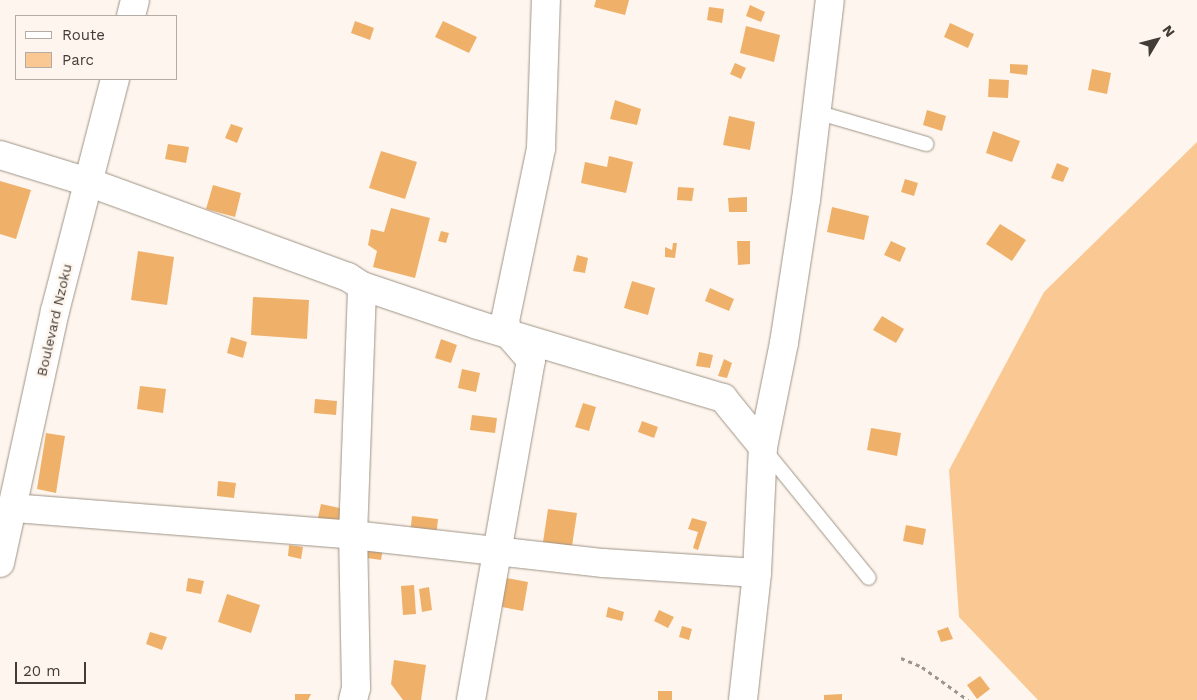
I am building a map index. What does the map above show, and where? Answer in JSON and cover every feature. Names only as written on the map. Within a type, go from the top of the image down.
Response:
[{"type":"street","points":[[131,15],[135,0]]},
{"type":"street","points":[[471,700],[531,360],[508,334],[505,321],[541,148],[546,0]]},
{"type":"street","points":[[743,700],[757,573],[763,448],[784,343],[830,0]]},
{"type":"street","name":"Boulevard Nzoku","points":[[1,547],[13,508],[55,311],[115,80]]},
{"type":"street","points":[[0,155],[88,182],[348,277],[362,286],[508,334],[723,398],[763,448]]},
{"type":"street","points":[[353,700],[356,688],[353,535],[362,286]]},
{"type":"street","points":[[13,508],[353,535],[603,563],[757,573]]},
{"type":"lane","points":[[816,112],[926,144]]},
{"type":"lane","points":[[763,448],[869,578]]},
{"type":"path","points":[[901,658],[922,667],[968,700]]},
{"type":"green space","points":[[1197,142],[1197,700],[1038,700],[959,617],[949,470],[1044,292]]},
{"type":"building","points":[[596,0],[629,0],[625,15],[594,7]]},
{"type":"building","points":[[750,5],[765,12],[761,22],[746,16]]},
{"type":"building","points":[[709,7],[724,9],[722,23],[707,20]]},
{"type":"building","points":[[355,21],[374,28],[370,40],[351,33]]},
{"type":"building","points":[[443,21],[477,37],[469,53],[435,37]]},
{"type":"building","points":[[950,23],[974,34],[968,48],[944,37]]},
{"type":"building","points":[[746,26],[780,35],[774,62],[740,53]]},
{"type":"building","points":[[735,63],[746,68],[741,79],[730,74]]},
{"type":"building","points":[[1010,64],[1028,65],[1027,75],[1010,73]]},
{"type":"building","points":[[1092,69],[1111,73],[1107,94],[1088,90]]},
{"type":"building","points":[[989,79],[1009,80],[1008,98],[988,97]]},
{"type":"building","points":[[615,100],[641,109],[637,125],[610,119]]},
{"type":"building","points":[[927,110],[946,116],[942,131],[923,125]]},
{"type":"building","points":[[729,116],[755,122],[750,150],[723,145]]},
{"type":"building","points":[[231,124],[243,128],[237,143],[225,138]]},
{"type":"building","points":[[993,131],[1020,141],[1012,162],[986,153]]},
{"type":"building","points":[[168,144],[189,147],[186,163],[165,159]]},
{"type":"building","points":[[381,151],[417,162],[405,199],[369,188]]},
{"type":"building","points":[[609,156],[633,162],[626,193],[581,183],[585,162],[607,167]]},
{"type":"building","points":[[1057,163],[1069,168],[1063,182],[1051,178]]},
{"type":"building","points":[[905,179],[918,183],[914,196],[901,192]]},
{"type":"building","points":[[0,181],[31,190],[16,239],[0,234]]},
{"type":"building","points":[[213,185],[241,193],[235,217],[206,209]]},
{"type":"building","points":[[678,187],[694,188],[692,201],[677,200]]},
{"type":"building","points":[[747,197],[747,212],[729,212],[728,198]]},
{"type":"building","points":[[832,207],[869,216],[864,240],[827,232]]},
{"type":"building","points":[[391,208],[430,218],[415,278],[373,267],[377,251],[368,245],[371,229],[384,232]]},
{"type":"building","points":[[1000,224],[1026,240],[1012,261],[986,244]]},
{"type":"building","points":[[441,231],[449,233],[446,243],[438,241]]},
{"type":"building","points":[[737,241],[750,241],[750,264],[738,265]]},
{"type":"building","points":[[891,241],[906,248],[900,262],[884,255]]},
{"type":"building","points":[[673,243],[677,243],[675,258],[665,257],[665,247],[672,250]]},
{"type":"building","points":[[138,251],[174,257],[167,305],[131,300]]},
{"type":"building","points":[[577,255],[588,258],[585,273],[573,271]]},
{"type":"building","points":[[632,281],[655,288],[648,315],[624,308]]},
{"type":"building","points":[[710,288],[734,299],[729,311],[705,301]]},
{"type":"building","points":[[253,297],[309,300],[307,339],[251,335]]},
{"type":"building","points":[[882,316],[904,329],[896,343],[873,330]]},
{"type":"building","points":[[231,337],[247,342],[243,358],[227,353]]},
{"type":"building","points":[[441,339],[457,345],[451,363],[435,358]]},
{"type":"building","points":[[699,352],[713,355],[710,368],[696,366]]},
{"type":"building","points":[[724,359],[732,363],[727,378],[718,376]]},
{"type":"building","points":[[462,369],[480,373],[476,392],[458,388]]},
{"type":"building","points":[[140,386],[166,389],[163,413],[137,409]]},
{"type":"building","points":[[315,399],[337,401],[336,415],[314,413]]},
{"type":"building","points":[[583,403],[596,407],[589,431],[575,427]]},
{"type":"building","points":[[472,415],[497,418],[495,433],[470,430]]},
{"type":"building","points":[[642,421],[658,427],[654,438],[638,432]]},
{"type":"building","points":[[871,428],[901,433],[897,456],[867,450]]},
{"type":"building","points":[[46,433],[65,436],[56,493],[37,489]]},
{"type":"building","points":[[218,481],[236,483],[234,498],[217,496]]},
{"type":"building","points":[[321,504],[349,510],[346,528],[317,522]]},
{"type":"building","points":[[548,509],[577,513],[572,546],[543,542]]},
{"type":"building","points":[[412,516],[438,519],[436,538],[410,535]]},
{"type":"building","points":[[692,518],[707,522],[698,550],[693,548],[698,532],[688,529]]},
{"type":"building","points":[[906,525],[926,529],[923,545],[903,541]]},
{"type":"building","points":[[289,545],[303,547],[301,559],[288,556]]},
{"type":"building","points":[[369,546],[383,548],[381,560],[367,558]]},
{"type":"building","points":[[188,578],[204,581],[201,594],[186,591]]},
{"type":"building","points":[[506,578],[528,582],[523,611],[502,607]]},
{"type":"building","points":[[414,585],[416,614],[403,615],[401,586]]},
{"type":"building","points":[[429,587],[432,610],[422,612],[419,589]]},
{"type":"building","points":[[227,594],[260,605],[251,633],[218,622]]},
{"type":"building","points":[[608,607],[624,612],[622,621],[606,617]]},
{"type":"building","points":[[659,610],[674,617],[668,628],[654,621]]},
{"type":"building","points":[[682,626],[692,629],[689,640],[679,637]]},
{"type":"building","points":[[948,627],[953,639],[941,642],[937,631]]},
{"type":"building","points":[[150,632],[167,637],[162,650],[146,644]]},
{"type":"building","points":[[394,660],[426,665],[421,700],[403,700],[391,684]]},
{"type":"building","points":[[980,676],[990,689],[977,699],[967,685]]},
{"type":"building","points":[[658,691],[672,691],[672,700],[658,700]]},
{"type":"building","points":[[295,694],[311,694],[308,700],[295,700]]},
{"type":"building","points":[[842,694],[842,700],[824,700],[824,695]]}]
